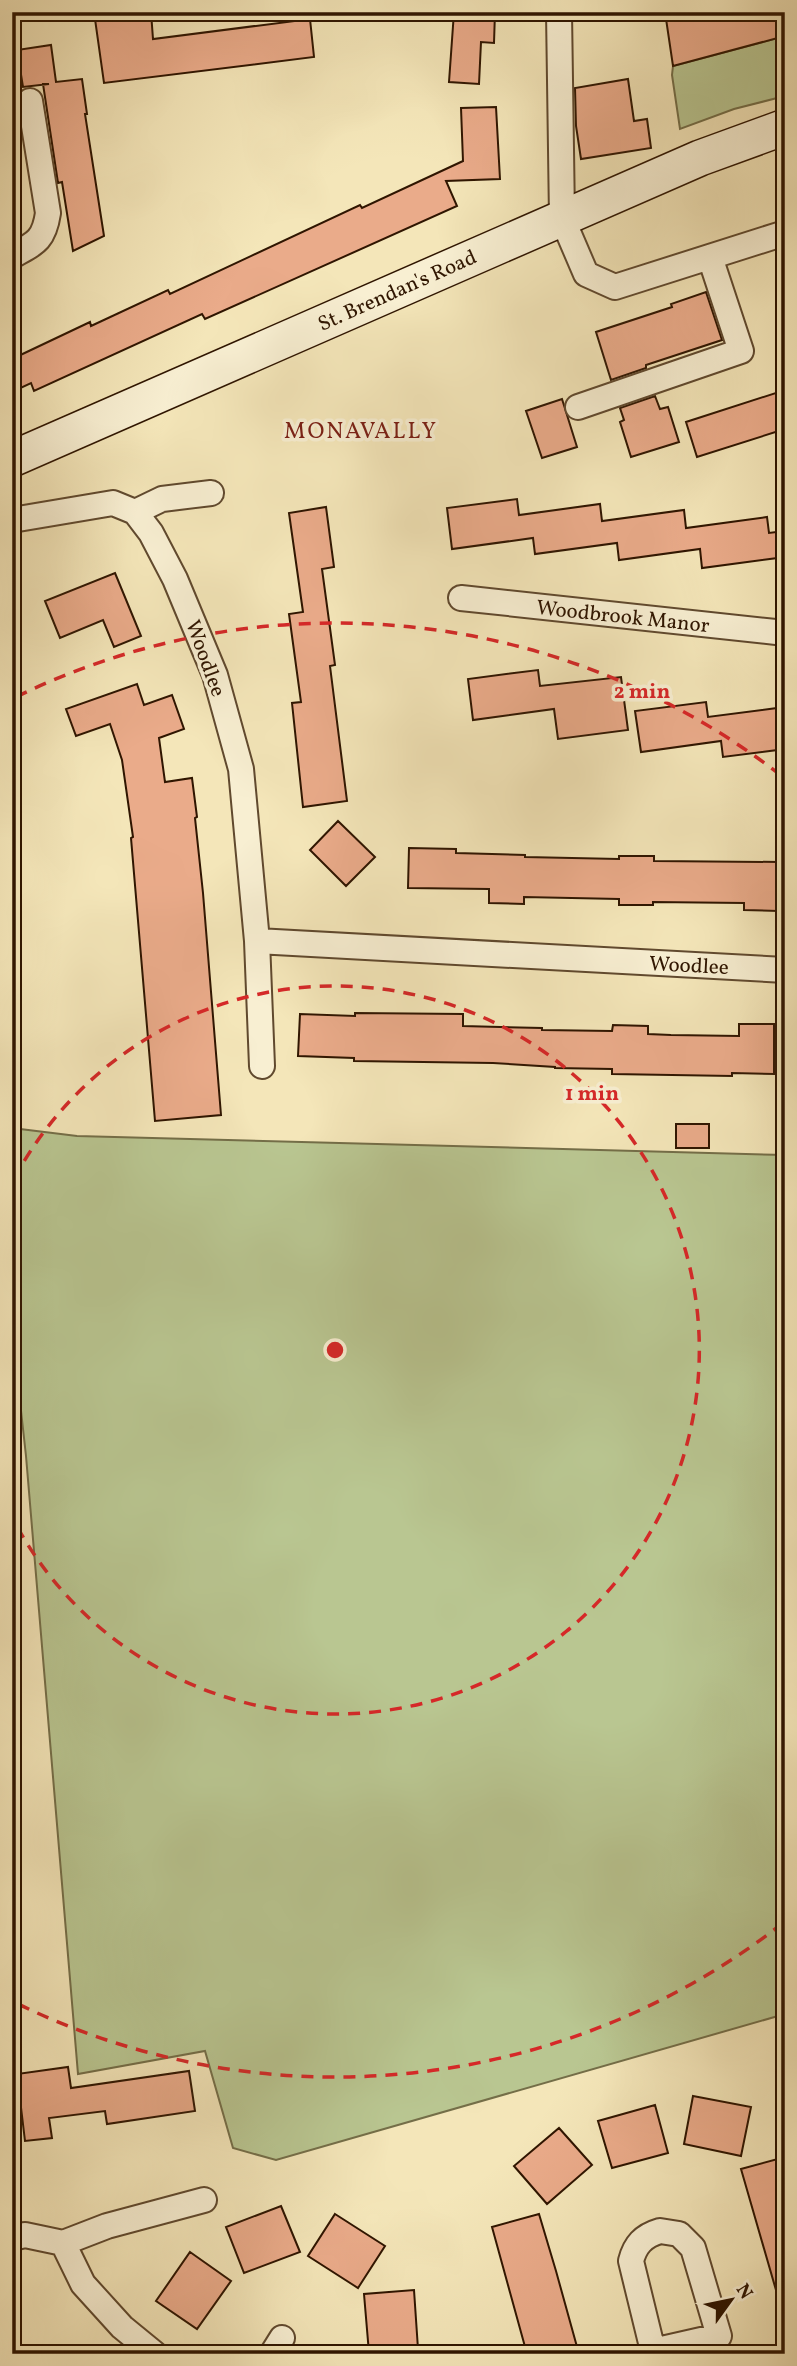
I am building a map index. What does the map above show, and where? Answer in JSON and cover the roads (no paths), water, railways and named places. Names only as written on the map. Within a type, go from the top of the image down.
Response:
[{"type":"main road","name":"St. Brendan's Road","points":[[12,459],[700,158],[785,127]]},
{"type":"street","points":[[559,12],[562,218],[586,274],[615,286],[785,233]]},
{"type":"street","points":[[12,256],[33,244],[45,231],[48,213],[30,101]]},
{"type":"street","points":[[578,407],[741,351],[710,257]]},
{"type":"street","points":[[12,520],[113,503],[135,512],[162,499],[211,493]]},
{"type":"street","name":"Woodlee","points":[[135,512],[151,533],[175,579],[215,675],[241,769],[257,941],[262,1066]]},
{"type":"street","name":"Woodbrook Manor","points":[[461,598],[785,633]]},
{"type":"street","name":"Woodlee","points":[[257,941],[785,970]]},
{"type":"street","points":[[12,2238],[25,2235],[63,2242],[107,2226],[204,2200]]},
{"type":"street","points":[[660,2231],[679,2234],[694,2248],[719,2336],[681,2350],[653,2351],[632,2273],[634,2250],[649,2234],[660,2231]]},
{"type":"street","points":[[63,2242],[83,2284],[122,2327],[155,2354]]},
{"type":"district","name":"MONAVALLY","points":[[361,430]]}]
